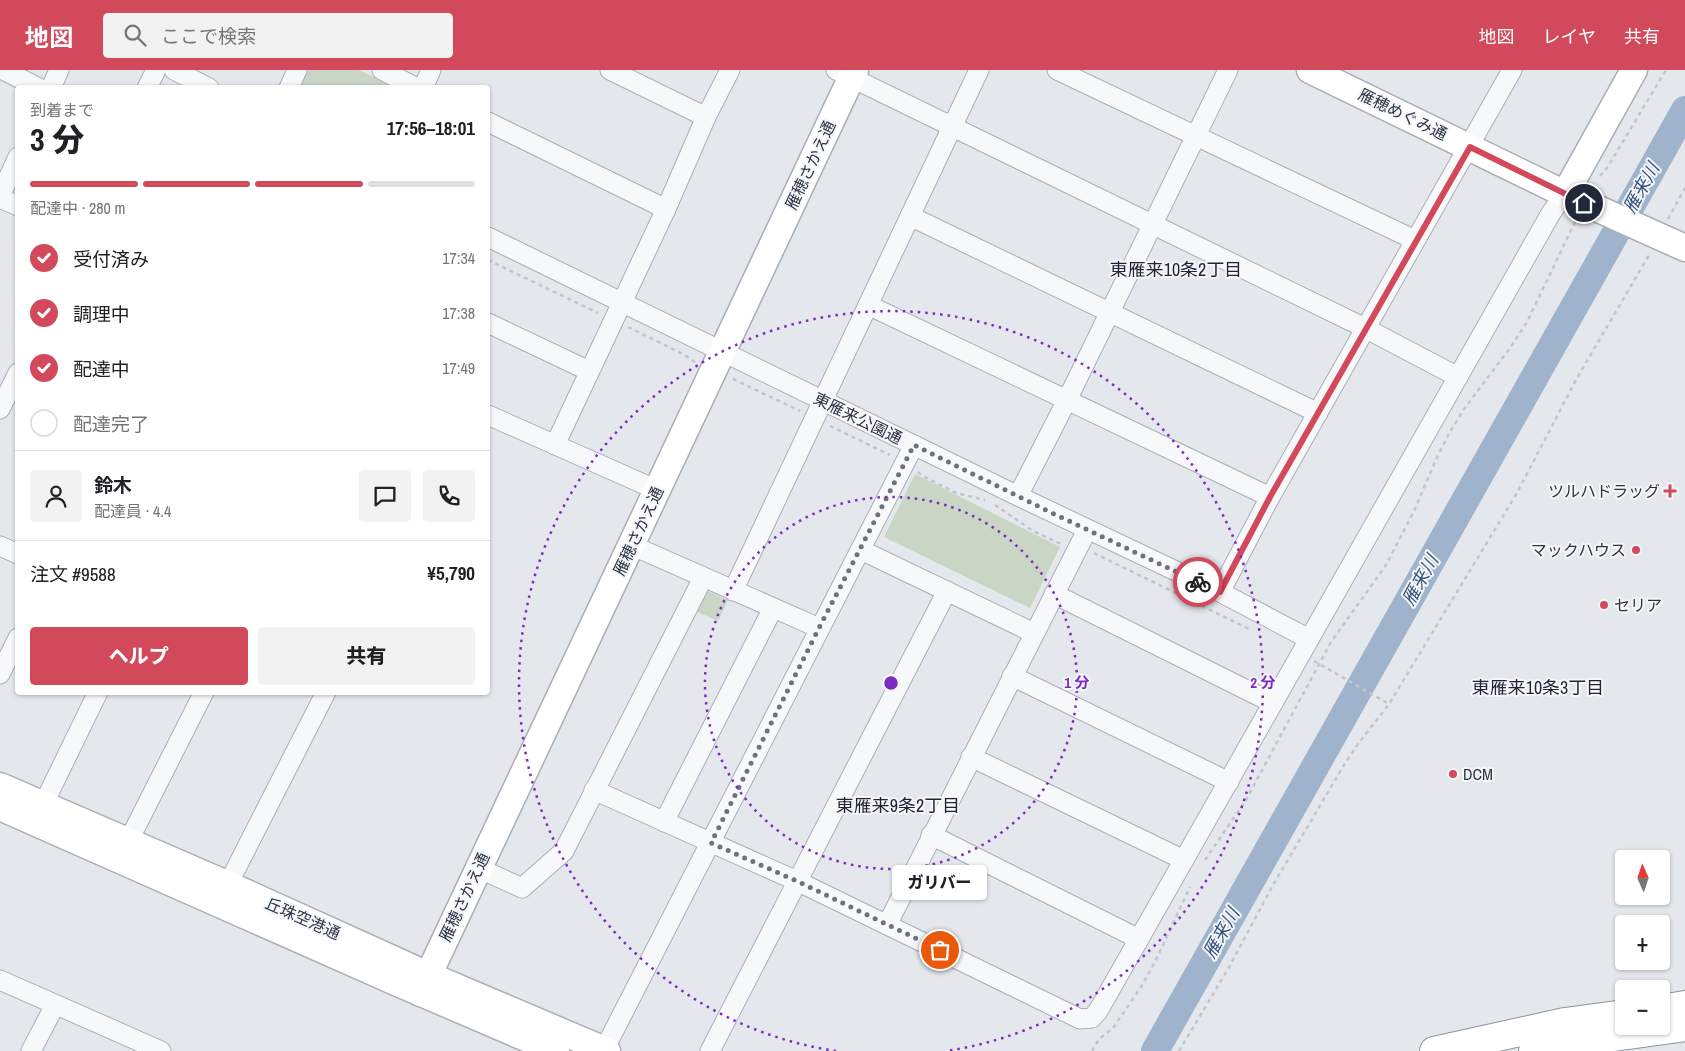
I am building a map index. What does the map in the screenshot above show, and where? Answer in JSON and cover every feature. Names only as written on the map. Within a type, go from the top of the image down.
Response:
[{"type":"highway","points":[[1670,1008],[1685,1005]]},
{"type":"highway","points":[[1434,1051],[1565,1022],[1615,1015]]},
{"type":"highway","points":[[1533,1051],[1563,1044],[1685,1027]]},
{"type":"street","points":[[3,70],[33,85]]},
{"type":"street","points":[[52,85],[59,70]]},
{"type":"street","points":[[149,85],[156,70]]},
{"type":"street","points":[[174,70],[203,85]]},
{"type":"street","points":[[290,85],[297,70]]},
{"type":"street","points":[[382,70],[412,85]]},
{"type":"street","points":[[424,85],[431,70]]},
{"type":"street","points":[[610,70],[706,117]]},
{"type":"street","points":[[555,445],[666,209],[706,117],[730,70]]},
{"type":"street","points":[[733,591],[979,70]]},
{"type":"street","points":[[1058,70],[1195,137],[1415,240]]},
{"type":"street","points":[[1018,496],[1110,313],[1228,70]]},
{"type":"street","name":"雁穂めぐみ通","points":[[1310,70],[1565,194],[1685,248]]},
{"type":"street","points":[[1220,592],[1270,497],[1512,70]]},
{"type":"street","points":[[594,790],[799,882],[1080,1019],[1088,1020],[1092,1018],[1098,1011],[1139,939],[1192,864],[1228,782],[1634,70]]},
{"type":"street","points":[[848,72],[952,127],[1365,328],[1458,378]]},
{"type":"street","name":"雁穂さかえ通","points":[[424,984],[722,351],[848,72]]},
{"type":"street","points":[[490,123],[666,209]]},
{"type":"street","points":[[10,161],[0,197],[15,204]]},
{"type":"street","points":[[910,216],[1318,413]]},
{"type":"street","name":"東雁来公園通","points":[[490,238],[1087,530],[1220,592],[1309,639]]},
{"type":"street","points":[[868,305],[1270,497]]},
{"type":"street","points":[[490,324],[590,372]]},
{"type":"street","points":[[0,409],[15,379]]},
{"type":"street","points":[[490,416],[657,490]]},
{"type":"street","points":[[605,1050],[914,445]]},
{"type":"street","points":[[887,925],[1087,530]]},
{"type":"street","points":[[631,545],[819,628]]},
{"type":"street","points":[[0,546],[15,553]]},
{"type":"street","points":[[861,550],[1034,633]]},
{"type":"street","points":[[478,868],[522,888],[564,851],[703,578]]},
{"type":"street","points":[[710,1051],[799,882],[947,591]]},
{"type":"street","points":[[1054,594],[1274,702]]},
{"type":"street","points":[[664,822],[773,608]]},
{"type":"street","points":[[0,674],[15,644]]},
{"type":"street","points":[[1012,676],[1228,782]]},
{"type":"street","points":[[43,804],[97,695]]},
{"type":"street","points":[[128,842],[202,695]]},
{"type":"street","points":[[223,894],[324,695]]},
{"type":"street","points":[[971,757],[1192,864]]},
{"type":"street","name":"丘珠空港通","points":[[0,786],[128,842],[223,894]]},
{"type":"street","name":"丘珠空港通","points":[[0,807],[223,894],[424,984],[556,1051]]},
{"type":"street","points":[[931,835],[1139,939]]},
{"type":"street","points":[[0,980],[161,1051]]},
{"type":"street","name":"丘珠空港通","points":[[424,984],[605,1050]]},
{"type":"street","points":[[31,1051],[55,1005]]},
{"type":"path","points":[[1594,182],[1607,168],[1666,70]]},
{"type":"path","points":[[1180,1051],[1228,969],[1273,885],[1339,773],[1358,744],[1389,704],[1517,493],[1577,378],[1685,188]]},
{"type":"path","points":[[1192,864],[1246,800],[1318,663],[1389,559],[1414,512],[1438,455],[1450,432],[1527,322],[1577,218]]},
{"type":"path","points":[[490,261],[601,315]]},
{"type":"path","points":[[626,326],[685,355],[694,362]]},
{"type":"path","points":[[731,378],[804,413]]},
{"type":"path","points":[[826,424],[894,457]]},
{"type":"path","points":[[916,470],[921,475],[944,488],[956,493],[986,500]]},
{"type":"path","points":[[994,505],[1033,531],[1062,544],[1068,544]]},
{"type":"path","points":[[1092,552],[1254,631]]},
{"type":"path","points":[[1308,658],[1389,704]]},
{"type":"path","points":[[1092,1051],[1099,1039],[1113,1028],[1141,987],[1155,962],[1193,881]]},
{"type":"green space","points":[[304,70],[359,70],[391,85],[296,85]]},
{"type":"green space","points":[[915,474],[1060,547],[1030,608],[884,537]]},
{"type":"green space","points":[[703,589],[728,600],[718,621],[693,610]]},
{"type":"waterway","name":"雁来川","points":[[1155,1051],[1685,110]]},
{"type":"way so far","points":[[940,950],[799,882],[711,843],[914,445],[1198,582]]},
{"type":"place","name":"ツルハドラッグ","points":[[1670,491]]},
{"type":"place","name":"マックハウス","points":[[1636,550]]},
{"type":"place","name":"セリア","points":[[1604,605]]},
{"type":"place","name":"DCM","points":[[1453,774]]},
{"type":"place","name":"ガリバー","points":[[940,950]]},
{"type":"district","name":"東雁来10条2丁目","points":[[1176,269]]},
{"type":"district","name":"東雁来10条3丁目","points":[[1538,687]]},
{"type":"district","name":"東雁来9条2丁目","points":[[898,805]]},
{"type":"route","points":[[1198,582],[1220,592],[1270,497],[1415,240],[1470,147],[1584,203]]}]
